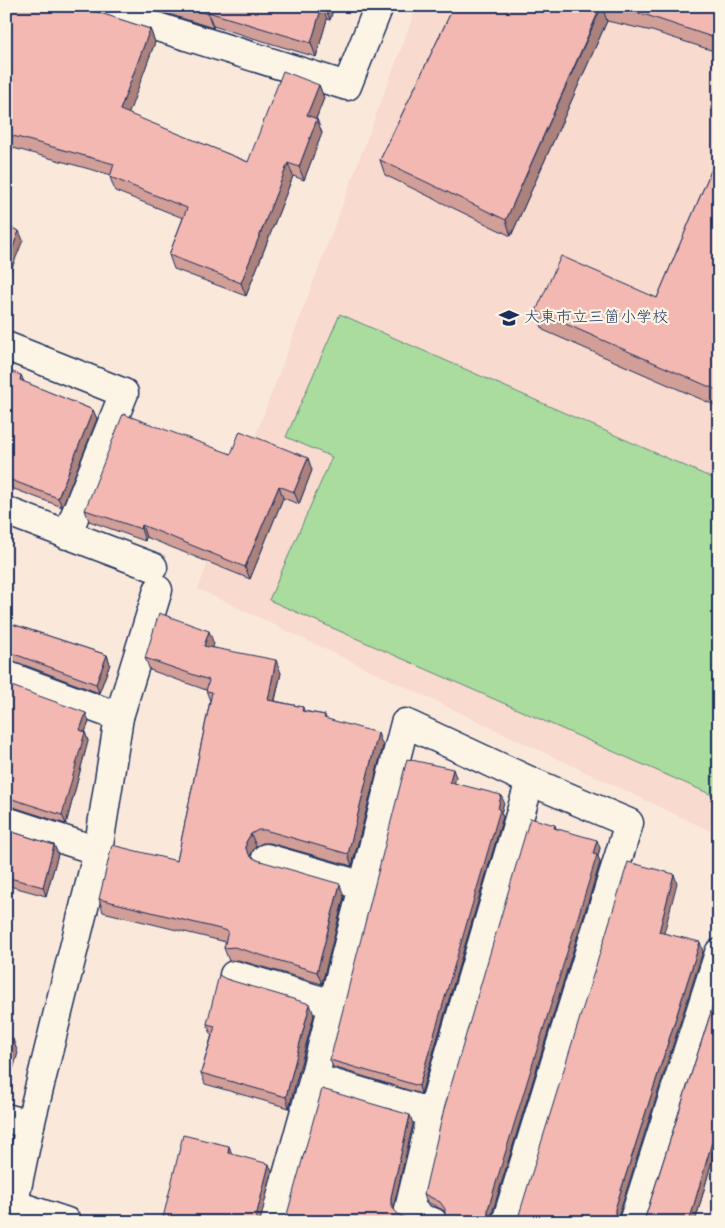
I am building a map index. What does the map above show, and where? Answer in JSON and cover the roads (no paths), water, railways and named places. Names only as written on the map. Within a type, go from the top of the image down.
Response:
[{"type":"street","points":[[90,6],[347,86],[379,6]]},
{"type":"street","points":[[6,346],[124,393],[67,535]]},
{"type":"street","points":[[6,511],[67,535],[156,578],[119,717],[98,851],[18,1121],[12,1213],[67,1222]]},
{"type":"street","points":[[6,676],[119,717]]},
{"type":"street","points":[[274,1222],[314,1078],[405,723],[530,781],[629,822],[506,1222]]},
{"type":"street","points":[[428,1221],[409,1209],[432,1113],[530,781]]},
{"type":"street","points":[[6,821],[98,851]]},
{"type":"street","points":[[266,858],[364,886]]},
{"type":"street","points":[[633,1222],[719,953]]},
{"type":"street","points":[[234,974],[333,1004]]},
{"type":"street","points":[[314,1078],[432,1113]]},
{"type":"place","name":"大東市立三箇小学校","points":[[509,318]]}]
